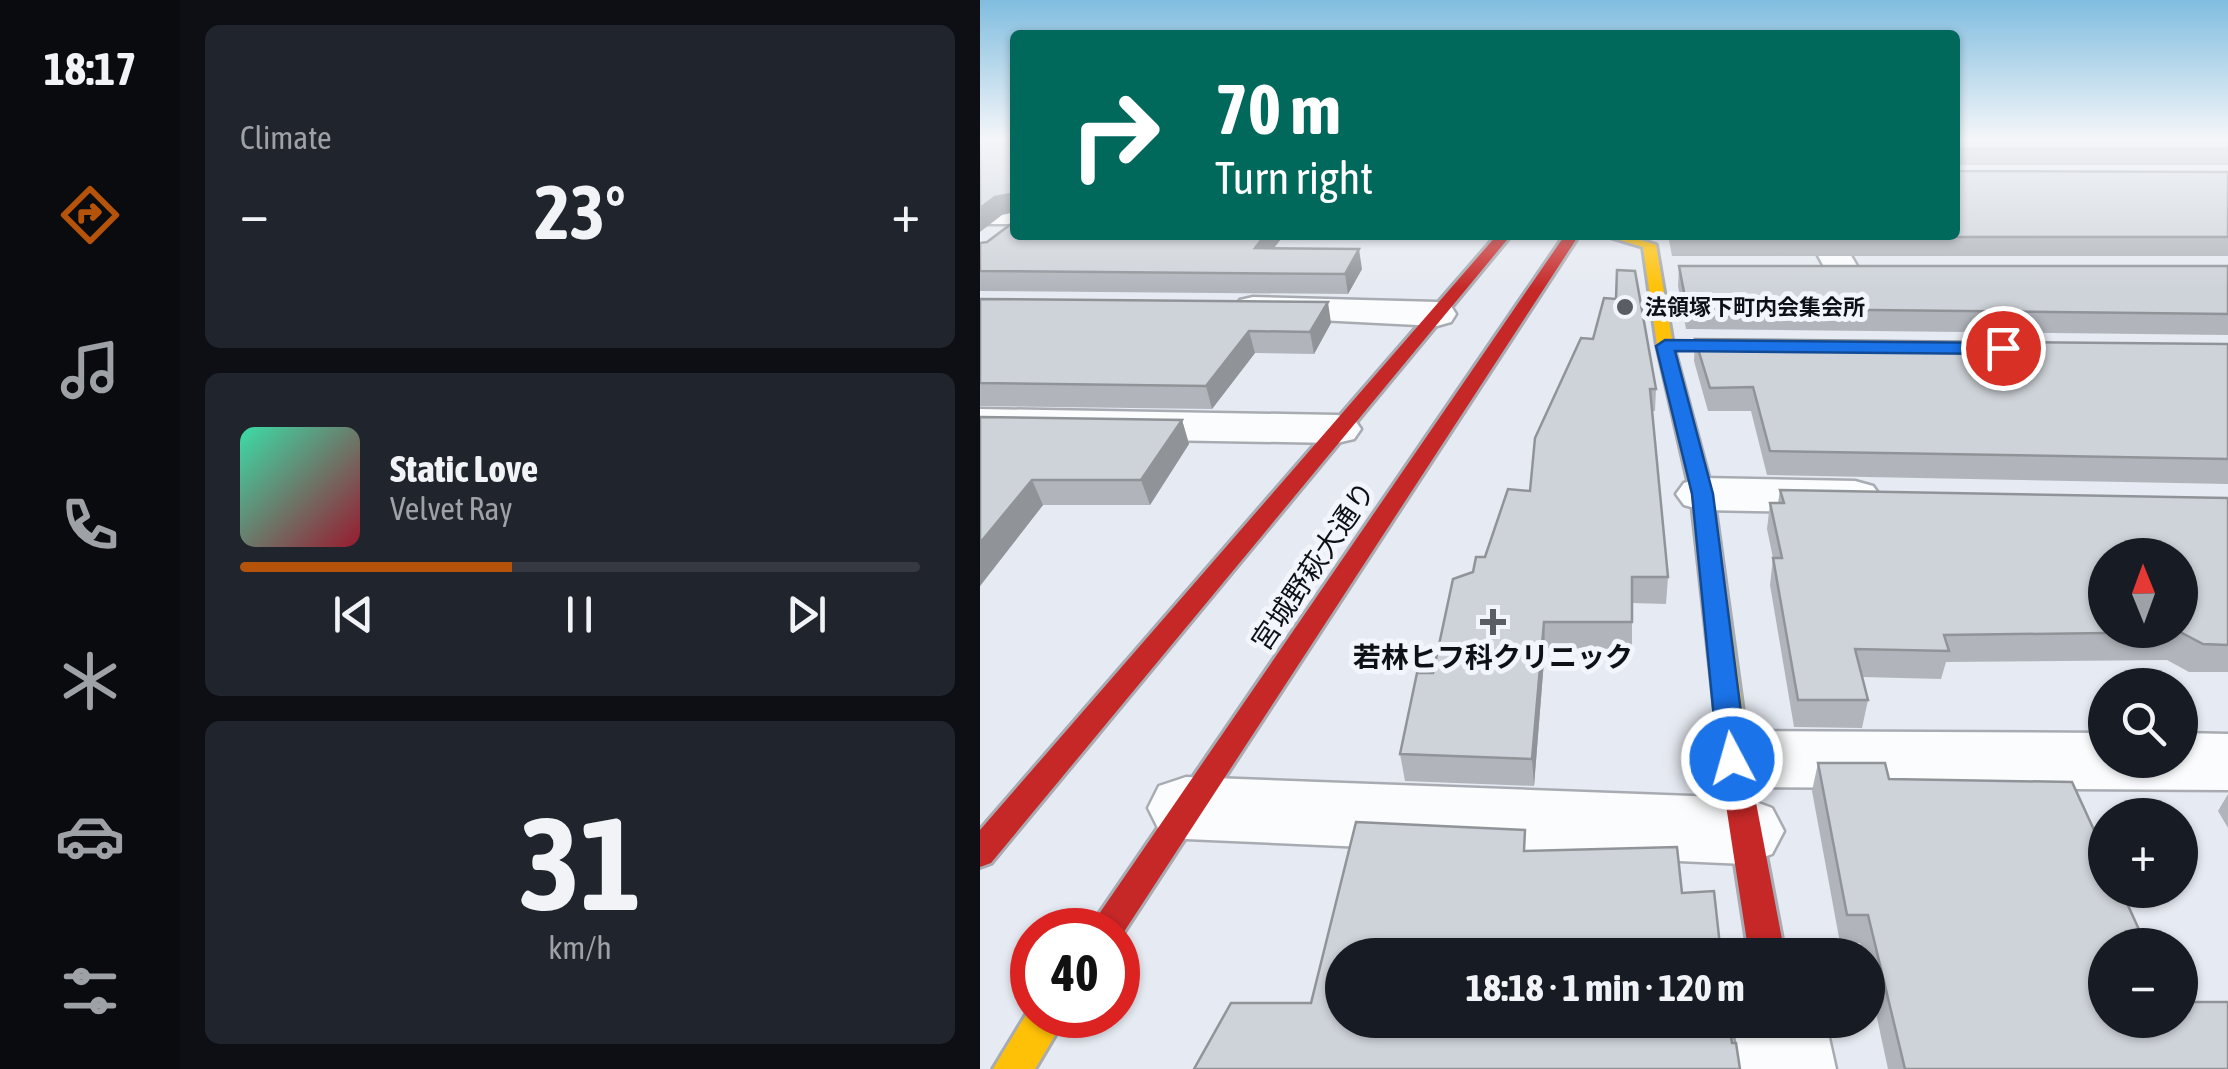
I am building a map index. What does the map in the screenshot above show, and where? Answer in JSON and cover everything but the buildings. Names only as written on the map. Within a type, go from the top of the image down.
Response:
[{"type":"street","points":[[980,215],[1010,214]]},
{"type":"street","points":[[980,251],[1010,229]]},
{"type":"street","points":[[980,853],[1500,240]]},
{"type":"street","name":"宮城野萩大通り","points":[[1120,908],[1569,240]]},
{"type":"street","points":[[1632,240],[1649,244],[1652,271],[1684,346],[1732,759],[1765,938]]},
{"type":"street","points":[[1826,240],[1842,271]]},
{"type":"street","points":[[1652,271],[1690,271]]},
{"type":"street","points":[[1804,271],[1882,271]]},
{"type":"street","points":[[1219,308],[1378,309],[1436,314]]},
{"type":"street","points":[[980,422],[1337,429]]},
{"type":"street","points":[[1702,494],[1897,498]]},
{"type":"street","points":[[1732,759],[2228,762]]},
{"type":"street","points":[[1186,808],[1745,831]]},
{"type":"street","points":[[1012,1069],[1033,1038]]},
{"type":"street","points":[[1782,1038],[1788,1069]]},
{"type":"traffic: slow","points":[[1630,240],[1649,245],[1665,345],[1702,494],[1739,792]]},
{"type":"traffic: slow","points":[[1012,1069],[1033,1038]]},
{"type":"traffic: jam","points":[[980,853],[1500,240]]},
{"type":"traffic: jam","points":[[1120,908],[1569,240]]},
{"type":"traffic: jam","points":[[1739,792],[1764,938]]},
{"type":"place","name":"法領塚下町内会集会所","points":[[1625,307]]},
{"type":"place","name":"若林ヒフ科クリニック","points":[[1493,622]]},
{"type":"route","points":[[1732,759],[1702,494],[1665,346],[2003,348]]}]
